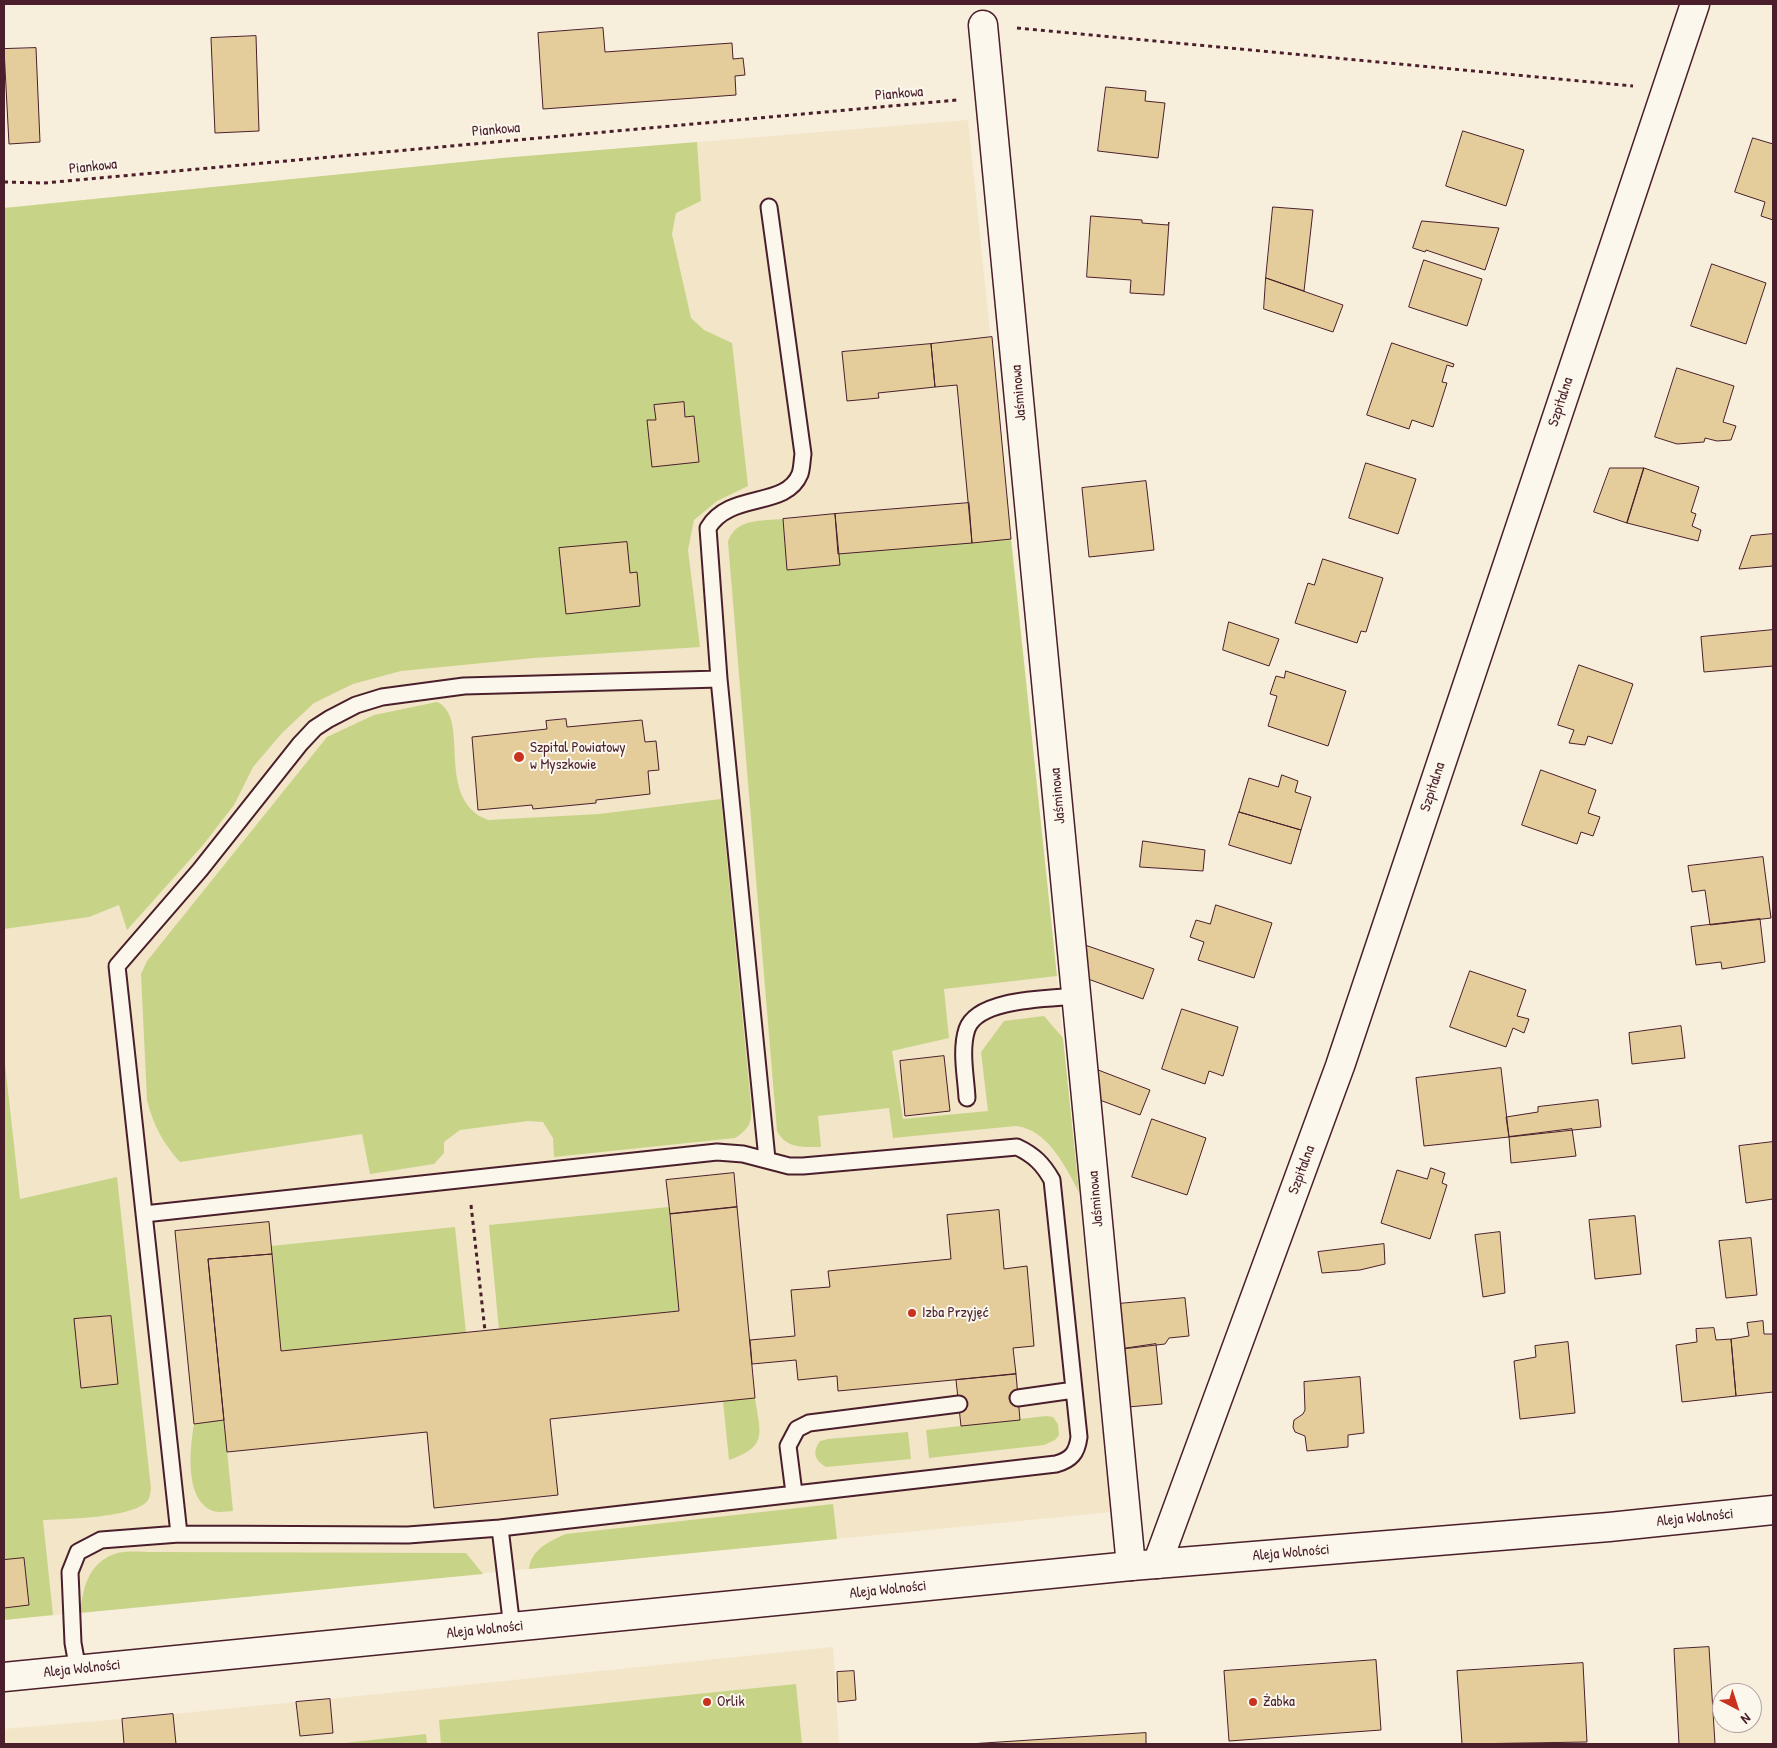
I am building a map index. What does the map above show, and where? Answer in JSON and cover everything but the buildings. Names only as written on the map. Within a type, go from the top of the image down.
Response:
[{"type":"street","name":"Szpitalna","points":[[1144,1565],[1340,1066],[1696,4]]},
{"type":"street","name":"Jaśminowa","points":[[983,25],[1077,996],[1144,1565]]},
{"type":"street","name":"Aleja Wolności","points":[[4,1677],[1144,1565],[1599,1527],[1773,1510]]},
{"type":"lane","points":[[767,1160],[719,679],[708,528],[714,518],[724,510],[774,496],[791,485],[800,474],[803,454],[769,208]]},
{"type":"lane","points":[[179,1534],[117,966],[200,870],[300,744],[315,728],[356,705],[382,697],[464,686],[719,679]]},
{"type":"lane","points":[[968,1098],[965,1043],[968,1028],[976,1015],[988,1008],[1007,1004],[1077,996]]},
{"type":"lane","points":[[78,1670],[73,1643],[70,1572],[78,1552],[101,1540],[179,1534],[408,1535],[500,1528],[1065,1462],[1072,1457],[1078,1448],[1074,1390],[1052,1180],[1045,1167],[1031,1154],[1017,1147],[803,1166],[789,1166],[743,1154],[718,1152],[144,1214]]},
{"type":"lane","points":[[1018,1398],[1074,1390]]},
{"type":"lane","points":[[794,1494],[788,1446],[797,1428],[809,1423],[959,1404]]},
{"type":"lane","points":[[500,1528],[512,1628]]},
{"type":"path","points":[[983,25],[1666,89]]},
{"type":"path","name":"Piankowa","points":[[4,182],[44,183],[990,97]]},
{"type":"path","points":[[468,1180],[485,1331]]},
{"type":"shaded area","name":"Szpital Powiatowy w Myszkowie","points":[[968,120],[1112,1512],[4,1620],[4,208],[502,158]]},
{"type":"shaded area","points":[[833,1647],[839,1744],[176,1744],[173,1714],[296,1702],[300,1736],[333,1733],[330,1699]]},
{"type":"shaded area","points":[[122,1719],[124,1744],[4,1744],[4,1729]]},
{"type":"green space","points":[[697,142],[701,201],[676,213],[672,234],[691,318],[704,330],[732,343],[748,486],[717,501],[694,520],[688,550],[700,647],[534,658],[401,671],[353,684],[314,703],[282,733],[253,767],[234,805],[203,845],[127,930],[119,905],[89,917],[4,929],[4,208],[502,158]]},
{"type":"green space","points":[[783,519],[788,570],[839,565],[838,554],[1011,539],[1057,976],[944,989],[949,1038],[892,1051],[903,1119],[988,1111],[981,1052],[1004,1021],[1044,1016],[1063,1038],[1079,1192],[1068,1171],[1046,1142],[1037,1134],[1016,1126],[893,1138],[889,1108],[818,1116],[821,1147],[801,1147],[790,1144],[777,1131],[728,542],[737,529],[750,522]]},
{"type":"green space","points":[[437,702],[447,711],[452,724],[457,777],[462,795],[471,810],[488,820],[599,814],[721,799],[751,1104],[749,1124],[735,1138],[554,1157],[553,1138],[543,1122],[528,1121],[460,1130],[444,1142],[444,1153],[434,1164],[370,1174],[362,1134],[180,1162],[169,1148],[152,1118],[147,1100],[141,974],[147,961],[327,737],[374,715]]},
{"type":"green space","points":[[4,1055],[20,1199],[117,1177],[151,1489],[148,1500],[130,1511],[83,1518],[43,1520],[53,1615],[4,1620]]},
{"type":"green space","points":[[669,1207],[679,1311],[499,1330],[489,1225]]},
{"type":"green space","points":[[455,1227],[466,1333],[281,1351],[271,1246]]},
{"type":"green space","points":[[755,1398],[760,1429],[759,1437],[751,1449],[729,1460],[723,1401]]},
{"type":"green space","points":[[1046,1416],[1053,1417],[1058,1424],[1059,1435],[1055,1440],[1044,1445],[929,1458],[926,1430]]},
{"type":"green space","points":[[224,1420],[233,1511],[218,1512],[204,1505],[197,1496],[191,1472],[191,1446],[194,1424]]},
{"type":"green space","points":[[908,1432],[911,1459],[826,1467],[819,1462],[815,1452],[820,1441],[828,1439]]},
{"type":"green space","points":[[833,1504],[837,1539],[529,1569],[530,1562],[537,1551],[547,1543],[566,1534]]},
{"type":"green space","points":[[118,1553],[466,1553],[483,1574],[80,1613],[85,1586],[93,1570],[105,1558]]},
{"type":"green space","name":"Orlik","points":[[796,1684],[802,1744],[441,1744],[439,1720]]},
{"type":"green space","points":[[426,1734],[427,1744],[335,1744]]},
{"type":"place","name":"Szpital Powiatowy w Myszkowie","points":[[519,757]]},
{"type":"place","name":"Izba Przyjęć","points":[[912,1313]]},
{"type":"place","name":"Orlik","points":[[707,1702]]},
{"type":"place","name":"Żabka","points":[[1253,1702]]}]
